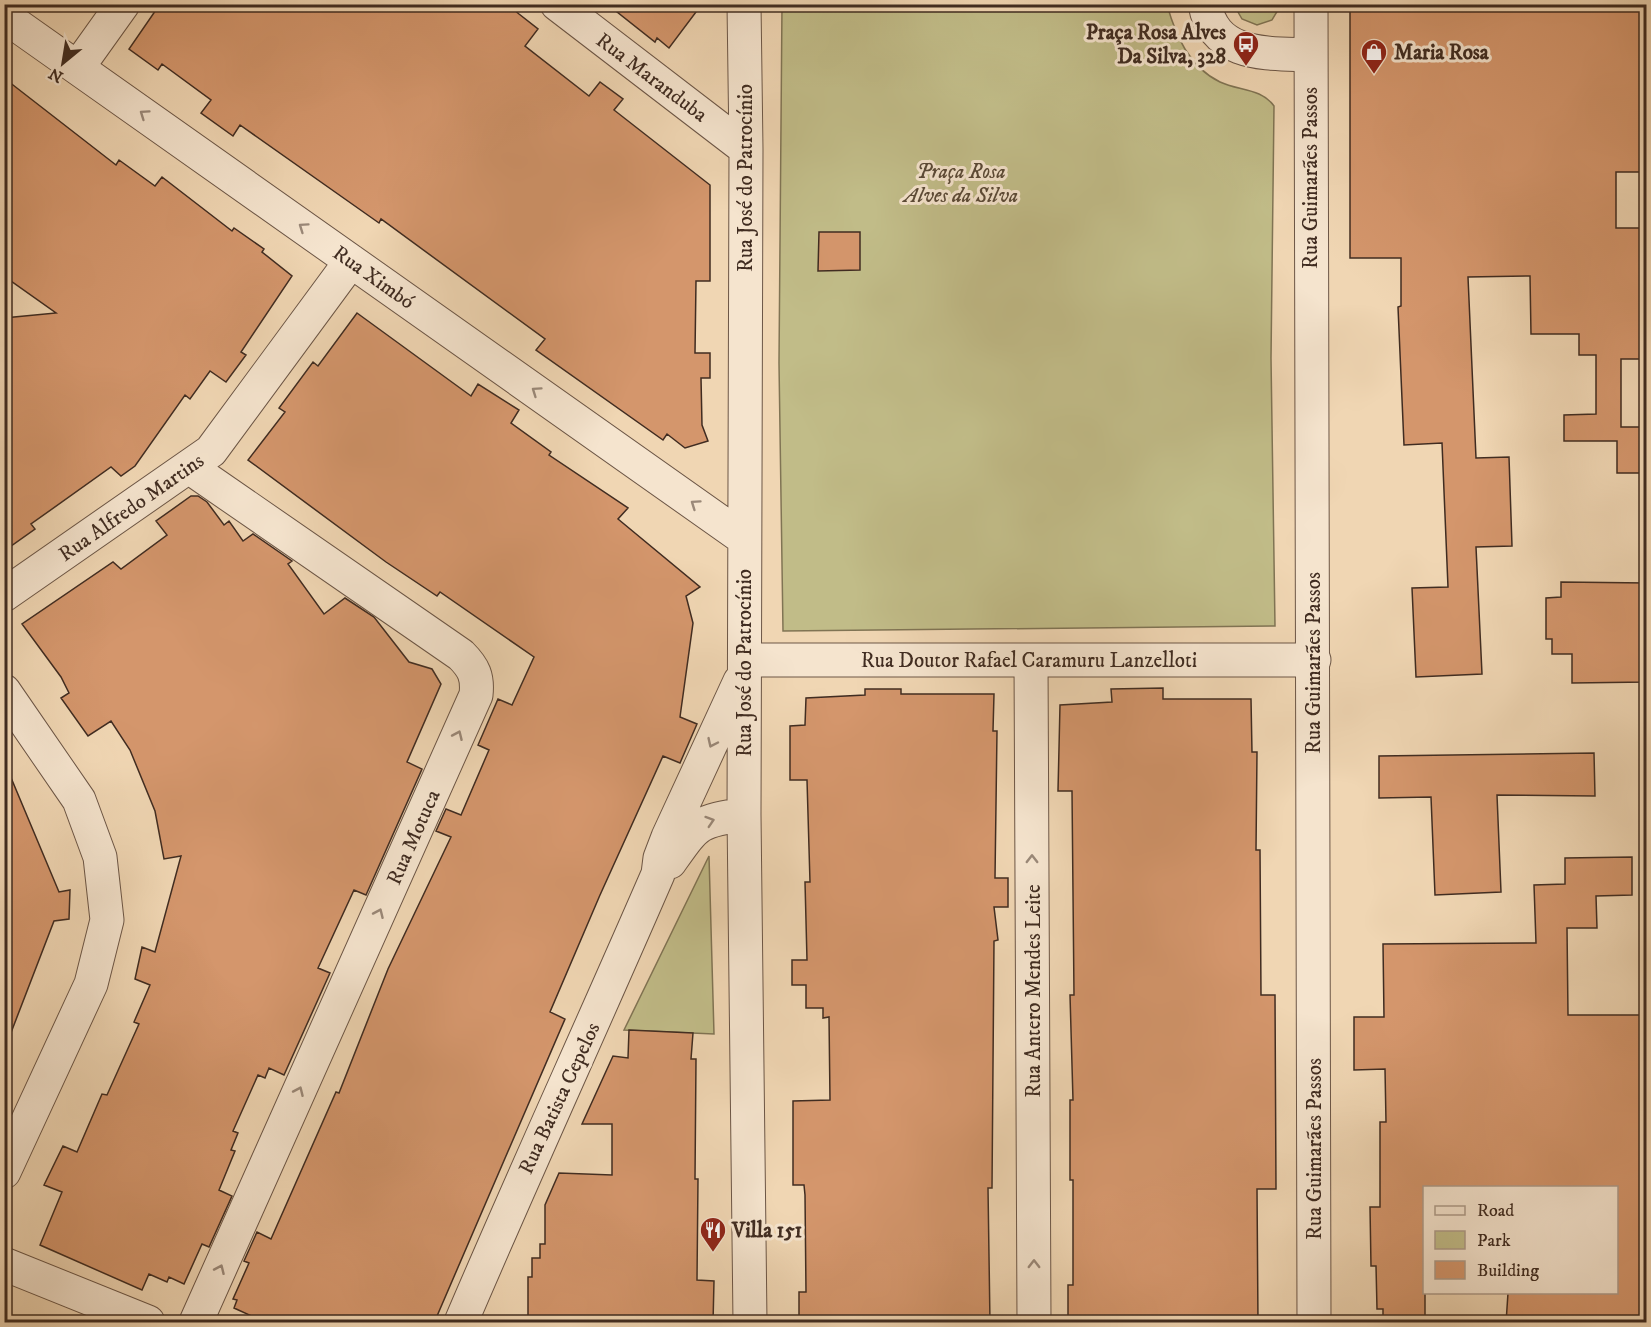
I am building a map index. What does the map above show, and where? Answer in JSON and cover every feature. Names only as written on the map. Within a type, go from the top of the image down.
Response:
[{"type":"street","points":[[78,68],[123,4]]},
{"type":"street","name":"Rua Maranduba","points":[[557,4],[747,149]]},
{"type":"street","name":"Rua José do Patrocínio","points":[[744,4],[747,149],[743,538],[744,815],[750,1323]]},
{"type":"street","points":[[1205,4],[1210,22],[1217,33],[1233,46],[1268,53],[1310,55]]},
{"type":"street","name":"Rua Guimarães Passos","points":[[1311,4],[1314,1323]]},
{"type":"street","name":"Rua Ximbó","points":[[4,16],[743,538]]},
{"type":"street","name":"Rua Alfredo Martins","points":[[4,595],[211,451],[351,261]]},
{"type":"street","name":"Rua Motuca","points":[[189,466],[461,655],[473,667],[478,680],[471,706],[196,1323]]},
{"type":"street","name":"Rua Doutor Rafael Caramuru Lanzelloti","points":[[745,666],[1031,660],[1314,660]]},
{"type":"street","name":"Rua Antero Mendes Leite","points":[[1031,660],[1034,1323]]},
{"type":"street","name":"Rua Batista Cepelos","points":[[658,874],[660,858],[668,837],[745,666]]},
{"type":"street","points":[[4,691],[79,800],[100,857],[107,920],[91,984],[4,1172]]},
{"type":"street","name":"Rua Batista Cepelos","points":[[461,1323],[517,1190],[578,1060],[658,874],[686,838],[703,821],[744,815]]},
{"type":"street","points":[[4,1264],[148,1323]]},
{"type":"green space","name":"Praça Rosa Alves da Silva","points":[[782,5],[1167,5],[1185,50],[1200,68],[1220,82],[1263,96],[1274,106],[1271,358],[1275,626],[783,631],[779,363]]},
{"type":"green space","points":[[1234,5],[1281,5],[1272,20],[1257,25],[1242,19]]},
{"type":"green space","points":[[709,856],[714,1034],[624,1030]]},
{"type":"building","points":[[160,4],[507,4],[538,29],[525,46],[589,96],[600,82],[623,99],[614,110],[710,185],[710,281],[696,281],[695,353],[710,353],[710,378],[701,378],[702,425],[708,441],[685,448],[667,434],[663,440],[536,350],[545,339],[381,219],[379,223],[240,125],[233,136],[201,113],[211,100],[162,64],[158,70],[129,49]]},
{"type":"building","points":[[607,4],[702,4],[669,48],[657,38],[655,42]]},
{"type":"building","points":[[1350,4],[1647,4],[1647,172],[1616,172],[1616,228],[1647,228],[1647,359],[1621,359],[1621,427],[1647,427],[1647,473],[1617,473],[1617,441],[1564,441],[1564,415],[1596,414],[1596,355],[1579,355],[1579,334],[1531,334],[1530,276],[1468,277],[1476,458],[1509,457],[1512,546],[1476,547],[1482,674],[1416,677],[1412,588],[1448,587],[1442,443],[1404,445],[1398,307],[1401,306],[1401,258],[1350,258]]},
{"type":"building","points":[[4,78],[116,165],[119,160],[155,186],[162,177],[232,231],[234,228],[264,249],[262,252],[292,276],[241,352],[246,355],[226,382],[210,371],[190,399],[185,395],[135,466],[121,476],[111,467],[31,524],[35,529],[4,551],[4,478],[11,472],[4,464],[4,318],[56,313],[4,276]]},
{"type":"building","points":[[819,232],[860,232],[860,270],[818,271]]},
{"type":"building","points":[[357,313],[471,396],[478,384],[519,410],[511,423],[551,452],[549,455],[628,508],[618,519],[700,587],[686,596],[693,623],[680,717],[697,724],[680,763],[663,756],[600,895],[550,1012],[565,1019],[434,1323],[267,1323],[234,1308],[237,1300],[233,1299],[249,1263],[244,1261],[257,1232],[271,1239],[336,1092],[339,1093],[388,969],[451,837],[436,831],[446,809],[461,815],[489,750],[478,745],[498,699],[512,705],[534,657],[440,592],[437,596],[386,562],[248,460],[285,412],[279,408],[313,362],[318,366]]},
{"type":"building","points":[[191,496],[198,496],[207,502],[224,525],[229,521],[243,541],[253,534],[292,561],[288,564],[324,614],[345,598],[374,617],[409,662],[432,669],[441,684],[407,762],[422,769],[366,895],[354,890],[318,968],[330,973],[284,1075],[269,1068],[265,1078],[258,1075],[233,1131],[238,1133],[231,1150],[235,1151],[219,1190],[232,1196],[209,1247],[202,1244],[184,1284],[169,1277],[167,1282],[149,1274],[142,1290],[40,1245],[62,1192],[44,1185],[63,1146],[77,1152],[102,1094],[107,1095],[139,1024],[134,1022],[150,985],[135,979],[142,947],[155,952],[181,856],[164,859],[155,811],[130,750],[111,721],[88,736],[61,698],[69,693],[61,677],[22,624],[113,562],[121,569],[167,535],[156,521]]},
{"type":"building","points":[[1561,582],[1647,583],[1647,682],[1572,683],[1572,654],[1552,654],[1552,639],[1546,639],[1546,598],[1561,597]]},
{"type":"building","points":[[1163,688],[1163,699],[1251,699],[1252,752],[1257,752],[1256,850],[1260,850],[1261,995],[1275,995],[1276,1189],[1257,1189],[1258,1323],[1068,1323],[1068,1285],[1073,1285],[1073,1180],[1070,1180],[1070,1100],[1073,1100],[1070,995],[1074,995],[1072,791],[1058,791],[1060,705],[1112,702],[1111,689]]},
{"type":"building","points":[[865,689],[901,689],[901,694],[994,694],[993,731],[997,731],[995,878],[1008,878],[1008,907],[994,907],[998,940],[994,941],[992,1188],[988,1188],[990,1323],[799,1323],[799,1292],[806,1292],[805,1195],[804,1185],[793,1185],[793,1101],[830,1100],[829,1017],[823,1018],[823,1008],[806,1008],[806,985],[792,985],[792,960],[807,960],[805,882],[810,882],[807,780],[790,780],[790,726],[805,725],[806,698],[865,695]]},
{"type":"building","points":[[1594,753],[1595,796],[1497,795],[1501,892],[1435,895],[1431,797],[1379,798],[1379,756]]},
{"type":"building","points":[[4,761],[59,892],[70,890],[69,919],[54,921],[7,1043],[4,1042]]},
{"type":"building","points":[[1632,857],[1632,895],[1596,896],[1597,928],[1567,928],[1568,1015],[1647,1015],[1647,1305],[1633,1323],[1506,1323],[1508,1294],[1618,1294],[1618,1186],[1423,1186],[1425,1322],[1383,1323],[1383,1309],[1377,1309],[1376,1266],[1371,1266],[1370,1207],[1380,1207],[1380,1122],[1386,1122],[1385,1069],[1354,1070],[1354,1017],[1384,1017],[1383,944],[1536,943],[1534,885],[1565,884],[1565,858]]},
{"type":"building","points":[[629,1030],[693,1033],[691,1059],[696,1059],[695,1179],[698,1179],[697,1280],[714,1281],[713,1323],[528,1323],[528,1277],[532,1277],[532,1258],[540,1258],[540,1244],[545,1244],[545,1205],[559,1173],[612,1175],[612,1124],[582,1124],[613,1056],[628,1058]]},
{"type":"place","name":"Praça Rosa Alves Da Silva, 328","points":[[1246,67]]},
{"type":"place","name":"Maria Rosa","points":[[1374,75]]},
{"type":"place","name":"Villa 151","points":[[713,1253]]}]
